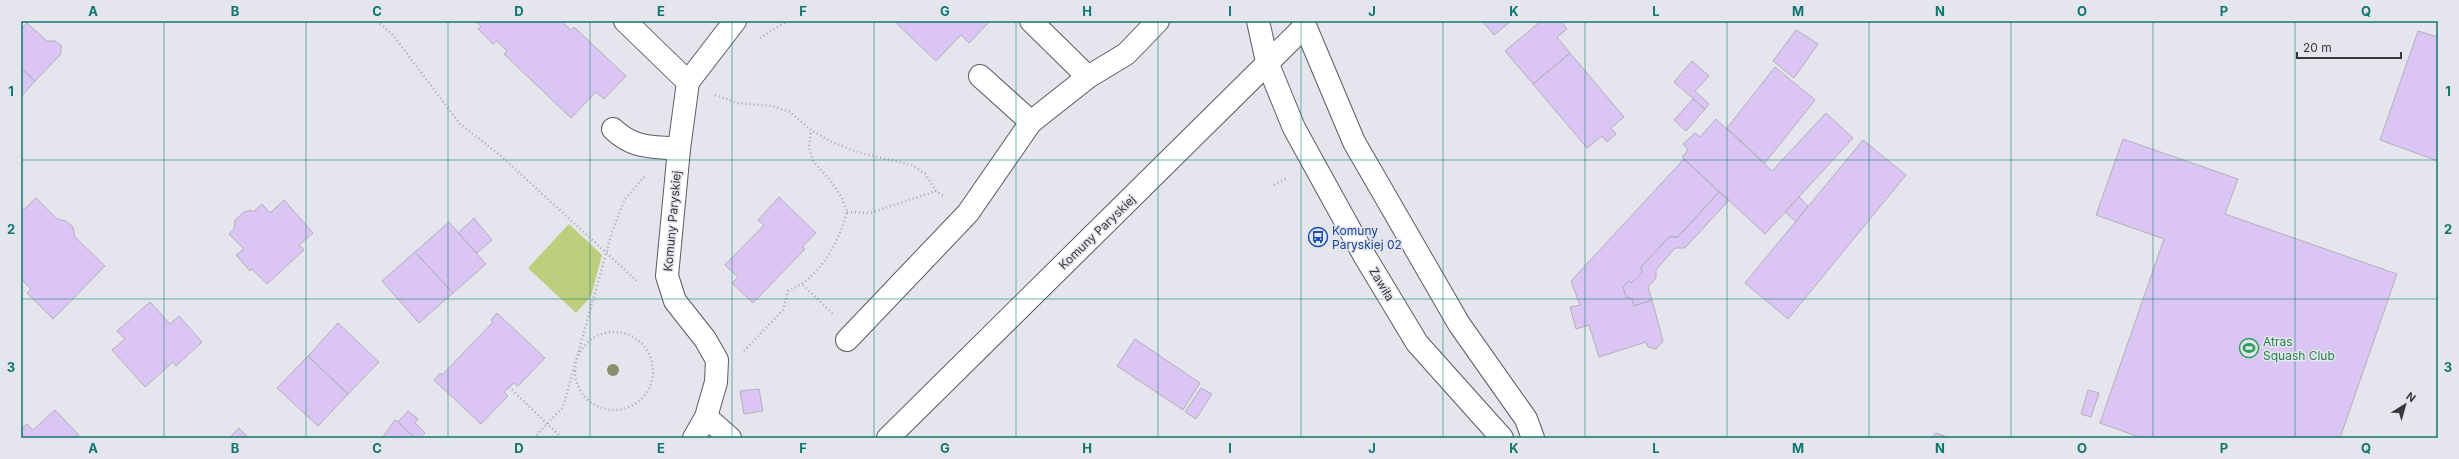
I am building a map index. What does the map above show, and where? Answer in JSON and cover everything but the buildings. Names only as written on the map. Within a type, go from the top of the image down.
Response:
[{"type":"street","points":[[625,21],[688,82]]},
{"type":"street","name":"Komuny Paryskiej","points":[[694,438],[706,417],[716,382],[717,360],[705,339],[676,301],[667,276],[678,149],[688,82],[734,21]]},
{"type":"street","points":[[1031,21],[1088,77]]},
{"type":"street","points":[[850,336],[968,213],[1031,122],[1088,77],[1126,54],[1158,21]]},
{"type":"street","name":"Zawiła","points":[[1258,21],[1266,62],[1294,128],[1364,255],[1417,343],[1502,438]]},
{"type":"street","points":[[1304,24],[1354,142],[1459,324],[1526,419],[1534,438]]},
{"type":"street","name":"Komuny Paryskiej","points":[[888,438],[1217,114],[1304,24]]},
{"type":"street","points":[[980,76],[1031,122]]},
{"type":"street","points":[[613,129],[623,139],[643,147],[678,149]]},
{"type":"street","points":[[706,417],[730,438]]},
{"type":"path","points":[[377,21],[393,35],[460,124],[501,156],[607,253],[563,407],[534,438]]},
{"type":"path","points":[[713,95],[738,103],[778,108],[790,112],[811,130],[860,153],[912,165],[925,174],[936,191],[968,213]]},
{"type":"path","points":[[716,382],[783,310],[788,291],[803,285],[832,251],[847,212],[842,198],[814,161],[809,147],[811,130]]},
{"type":"path","points":[[847,212],[870,213],[936,191]]},
{"type":"path","points":[[803,285],[850,336]]},
{"type":"path","points":[[604,332],[617,332],[630,335],[641,342],[649,353],[653,366],[653,380],[648,391],[640,401],[629,407],[617,410],[604,409],[593,404],[583,396],[576,378],[576,360],[582,348],[592,338],[604,332]]},
{"type":"path","points":[[510,387],[562,438]]},
{"type":"green space","points":[[569,224],[602,255],[591,296],[576,313],[528,268]]},
{"type":"place","name":"Komuny Paryskiej 02","points":[[1318,237]]},
{"type":"place","name":"Atras Squash Club","points":[[2249,348]]}]
